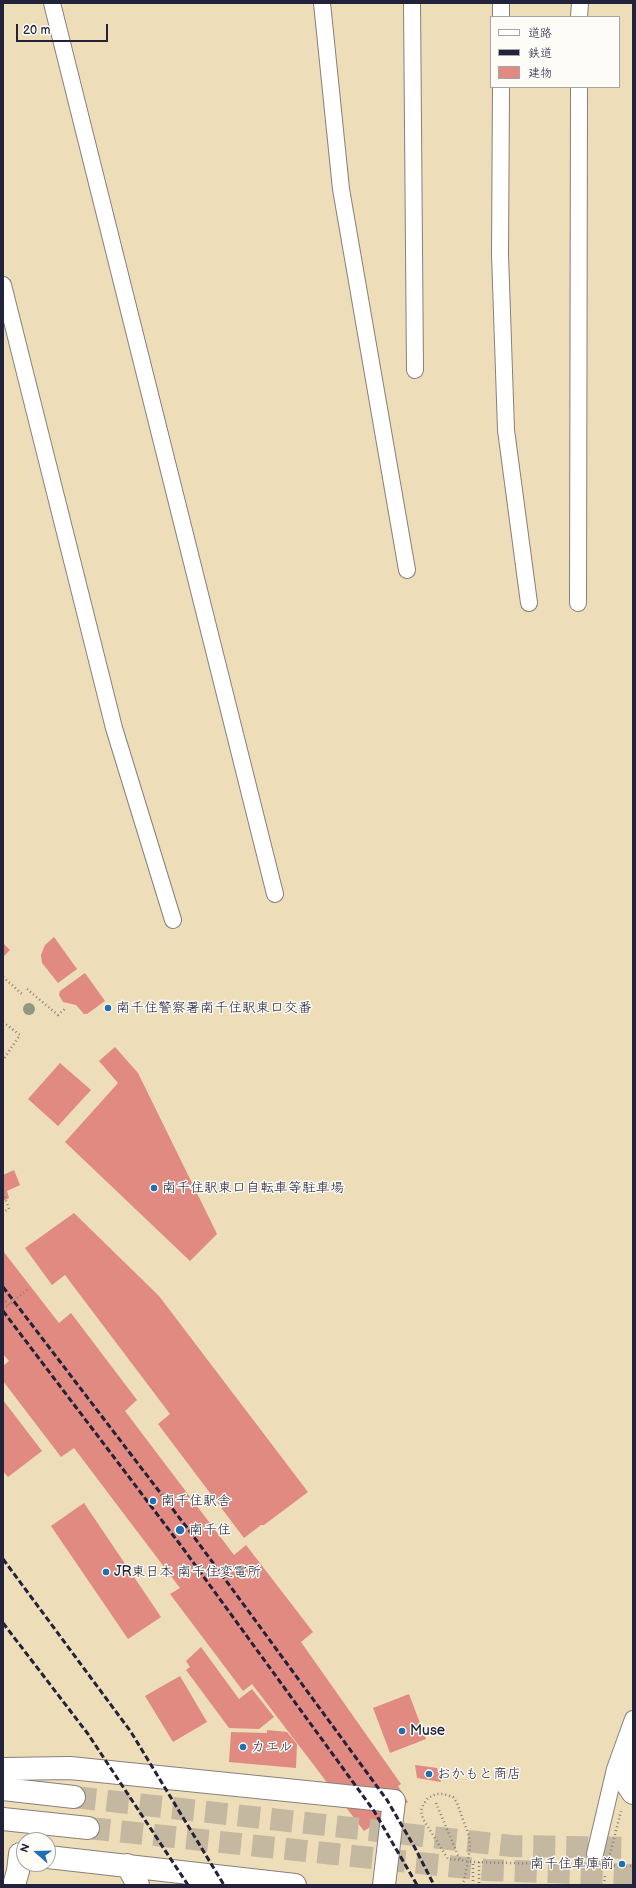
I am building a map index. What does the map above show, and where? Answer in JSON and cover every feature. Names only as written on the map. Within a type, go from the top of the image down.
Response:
[{"type":"street","points":[[633,1755],[624,1780],[633,1793]]},
{"type":"street","points":[[3,1769],[70,1768],[394,1801],[384,1885]]},
{"type":"street","points":[[3,1789],[74,1797]]},
{"type":"street","points":[[3,1819],[88,1828]]},
{"type":"street","points":[[56,1858],[295,1885]]},
{"type":"street","points":[[127,1865],[138,1885]]},
{"type":"street","points":[[14,1885],[18,1872]]},
{"type":"lane","points":[[52,3],[275,894]]},
{"type":"lane","points":[[322,3],[341,189],[407,570]]},
{"type":"lane","points":[[412,3],[415,370]]},
{"type":"lane","points":[[501,3],[501,16]]},
{"type":"lane","points":[[580,3],[580,16]]},
{"type":"lane","points":[[501,88],[500,254],[506,430],[528,603]]},
{"type":"lane","points":[[578,604],[579,88]]},
{"type":"lane","points":[[3,285],[114,728],[173,920]]},
{"type":"lane","points":[[594,1854],[615,1769],[633,1718]]},
{"type":"path","points":[[3,977],[22,994]]},
{"type":"path","points":[[27,989],[58,1015],[66,1008]]},
{"type":"path","points":[[3,1022],[20,1035],[3,1060]]},
{"type":"path","points":[[3,1193],[8,1209],[3,1212]]},
{"type":"path","points":[[3,1309],[29,1288]]},
{"type":"path","points":[[3,1298],[9,1305]]},
{"type":"path","points":[[461,1885],[464,1881],[470,1848],[469,1836],[457,1803],[453,1797],[444,1794],[436,1794],[428,1798],[423,1805],[423,1819],[448,1859],[460,1860],[473,1862],[633,1866]]},
{"type":"path","points":[[436,1803],[460,1860]]},
{"type":"path","points":[[607,1866],[621,1811]]},
{"type":"path","points":[[473,1862],[473,1885]]},
{"type":"path","points":[[479,1862],[479,1885]]},
{"type":"building","points":[[54,937],[77,969],[58,983],[42,963],[41,955],[45,945]]},
{"type":"building","points":[[3,943],[10,950],[3,957]]},
{"type":"building","points":[[85,973],[105,1001],[87,1014],[84,1014],[76,1005],[63,1002],[59,995],[60,991]]},
{"type":"building","name":"南千住駅東口自転車等駐車場","points":[[115,1047],[138,1073],[217,1234],[190,1261],[65,1142],[118,1083],[99,1061]]},
{"type":"building","points":[[60,1063],[91,1090],[58,1126],[28,1099]]},
{"type":"building","points":[[14,1170],[20,1185],[7,1191],[9,1198],[3,1201],[3,1175]]},
{"type":"building","points":[[74,1213],[159,1296],[308,1492],[244,1538],[158,1424],[170,1414],[65,1275],[52,1285],[25,1248]]},
{"type":"building","name":"南千住駅舎","points":[[3,1251],[59,1323],[71,1313],[137,1400],[125,1411],[234,1555],[246,1545],[313,1632],[301,1642],[401,1784],[398,1786],[408,1802],[364,1831],[252,1684],[243,1691],[170,1594],[180,1588],[74,1448],[61,1457],[3,1381],[3,1366],[9,1361],[3,1354]]},
{"type":"building","points":[[3,1400],[42,1451],[8,1477],[3,1471]]},
{"type":"building","name":"JR東日本 南千住変電所","points":[[84,1503],[161,1617],[128,1639],[51,1526]]},
{"type":"building","points":[[201,1647],[239,1699],[252,1689],[274,1717],[259,1729],[229,1728],[186,1670],[190,1667],[186,1661]]},
{"type":"building","points":[[180,1676],[207,1722],[173,1742],[145,1696]]},
{"type":"building","points":[[409,1694],[426,1739],[390,1753],[373,1708]]},
{"type":"building","points":[[267,1730],[287,1732],[297,1744],[296,1768],[229,1762],[231,1732],[267,1733]]},
{"type":"building","points":[[415,1765],[437,1768],[441,1782],[417,1778]]},
{"type":"building","points":[[618,1861],[625,1862],[622,1885],[615,1885]]},
{"type":"tunnel","points":[[74,1797],[512,1846],[633,1848]]},
{"type":"tunnel","points":[[88,1828],[486,1870],[633,1875]]},
{"type":"railway","points":[[3,1287],[194,1537],[387,1800],[415,1848],[434,1885]]},
{"type":"railway","points":[[3,1311],[182,1547],[374,1811],[417,1885]]},
{"type":"railway","points":[[3,1559],[131,1732],[224,1885]]},
{"type":"railway","points":[[3,1623],[88,1734],[188,1885]]},
{"type":"place","name":"南千住警察署南千住駅東口交番","points":[[108,1008]]},
{"type":"place","name":"南千住駅東口自転車等駐車場","points":[[154,1188]]},
{"type":"place","name":"南千住駅舎","points":[[153,1501]]},
{"type":"place","name":"南千住","points":[[180,1530]]},
{"type":"place","name":"JR東日本 南千住変電所","points":[[106,1572]]},
{"type":"place","name":"Muse","points":[[402,1731]]},
{"type":"place","name":"カエル","points":[[243,1747]]},
{"type":"place","name":"おかもと商店","points":[[429,1774]]},
{"type":"place","name":"南千住車庫前","points":[[622,1864]]}]
